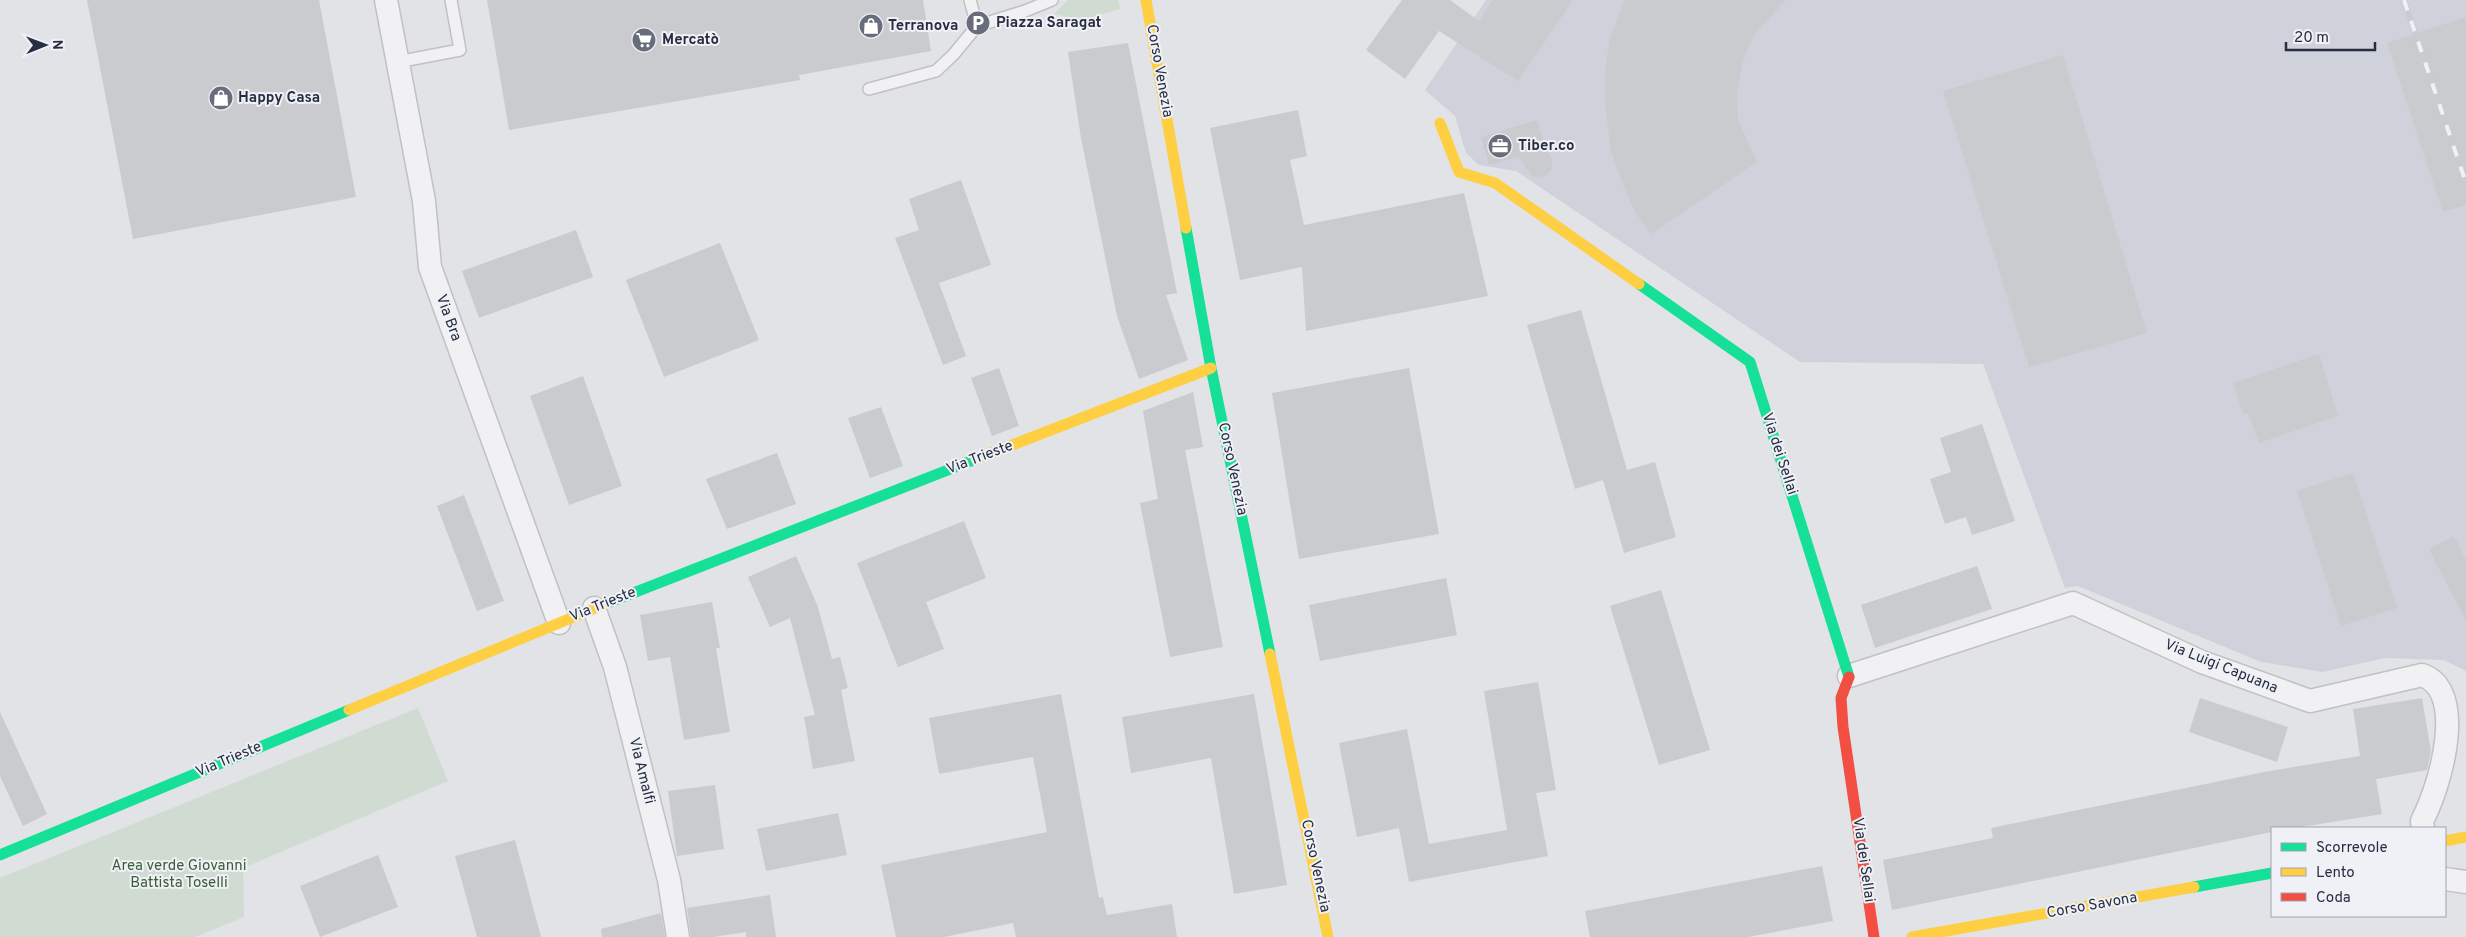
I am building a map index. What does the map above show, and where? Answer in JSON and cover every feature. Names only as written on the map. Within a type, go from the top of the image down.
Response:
[{"type":"street","name":"Via Bra","points":[[386,0],[424,201],[430,267],[559,623]]},
{"type":"street","name":"Corso Venezia","points":[[1146,0],[1211,368],[1328,937]]},
{"type":"street","name":"Via dei Sellai","points":[[1440,123],[1459,172],[1495,183],[1750,362],[1849,676],[1841,698],[1843,727],[1874,937]]},
{"type":"street","name":"Via Trieste","points":[[0,855],[594,608],[1211,368]]},
{"type":"street","name":"Via Luigi Capuana","points":[[1849,676],[2073,603],[2202,662],[2310,701],[2422,675],[2436,677],[2446,682],[2458,698],[2463,716],[2462,735],[2456,756],[2422,821],[2423,827]]},
{"type":"street","name":"Via Amalfi","points":[[594,608],[615,667],[669,880],[678,937]]},
{"type":"street","points":[[2446,841],[2466,837]]},
{"type":"street","name":"Corso Savona","points":[[1912,937],[1993,930],[2271,874]]},
{"type":"street","points":[[2446,879],[2466,882]]},
{"type":"lane","points":[[398,62],[460,50],[451,0]]},
{"type":"lane","points":[[970,0],[977,26]]},
{"type":"lane","points":[[869,89],[936,71],[953,56],[977,26],[1025,11],[1052,0]]},
{"type":"shaded area","points":[[1486,0],[2466,0],[2466,671],[2444,660],[2385,658],[2323,672],[2261,662],[2078,586],[2065,588],[1983,364],[1800,362],[1516,171],[1479,165],[1466,153],[1455,116],[1425,90]]},
{"type":"green space","points":[[1068,0],[1118,0],[1120,9],[1081,20],[1054,14]]},
{"type":"green space","name":"Area verde Giovanni Battista Toselli","points":[[418,708],[448,781],[243,868],[244,917],[195,937],[0,937],[0,878]]},
{"type":"building","name":"Happy Casa","points":[[87,0],[319,0],[356,197],[133,239]]},
{"type":"building","name":"Mercatò","points":[[487,0],[923,0],[931,51],[799,75],[800,80],[509,130]]},
{"type":"building","points":[[1402,0],[1450,0],[1479,21],[1493,0],[1573,0],[1518,81],[1439,31],[1405,79],[1366,50]]},
{"type":"building","points":[[1624,0],[1786,0],[1754,35],[1743,61],[1737,92],[1738,120],[1757,162],[1651,234],[1635,212],[1611,152],[1605,105],[1605,72],[1609,42]]},
{"type":"building","points":[[2466,17],[2466,205],[2443,212],[2387,43]]},
{"type":"building","points":[[1128,43],[1177,293],[1166,295],[1188,360],[1139,379],[1117,316],[1081,138],[1068,52]]},
{"type":"building","points":[[2063,55],[2147,333],[2029,367],[1943,91]]},
{"type":"building","points":[[1298,110],[1307,156],[1290,160],[1304,225],[1464,193],[1488,296],[1306,331],[1302,267],[1240,280],[1210,128]]},
{"type":"building","points":[[1537,120],[1547,152],[1552,159],[1552,168],[1547,175],[1532,176],[1518,157],[1489,165],[1481,137]]},
{"type":"building","points":[[961,180],[991,265],[939,283],[966,356],[943,365],[895,238],[919,230],[909,199]]},
{"type":"building","points":[[576,230],[593,277],[479,318],[462,271]]},
{"type":"building","points":[[720,243],[759,340],[664,377],[626,280]]},
{"type":"building","points":[[1581,310],[1627,470],[1655,462],[1676,537],[1624,553],[1603,480],[1575,489],[1527,325]]},
{"type":"building","points":[[2319,354],[2338,416],[2259,443],[2248,413],[2243,414],[2233,383]]},
{"type":"building","points":[[999,368],[1019,426],[992,436],[971,378]]},
{"type":"building","points":[[1409,368],[1439,534],[1299,559],[1272,393]]},
{"type":"building","points":[[583,376],[622,486],[569,505],[530,396]]},
{"type":"building","points":[[1193,392],[1203,447],[1185,450],[1223,647],[1170,657],[1140,503],[1158,499],[1143,411]]},
{"type":"building","points":[[881,407],[903,466],[870,478],[848,418]]},
{"type":"building","points":[[1982,424],[2015,521],[1972,535],[1966,517],[1945,524],[1930,479],[1951,472],[1940,438]]},
{"type":"building","points":[[777,453],[796,504],[727,529],[706,479]]},
{"type":"building","points":[[2353,473],[2397,608],[2341,626],[2297,491]]},
{"type":"building","points":[[464,495],[504,601],[477,611],[437,506]]},
{"type":"building","points":[[964,521],[986,578],[926,602],[944,649],[898,667],[857,563]]},
{"type":"building","points":[[2454,536],[2466,560],[2466,621],[2429,549]]},
{"type":"building","points":[[796,556],[818,607],[832,659],[840,657],[848,688],[841,690],[855,761],[813,769],[804,717],[815,715],[790,618],[770,627],[748,577]]},
{"type":"building","points":[[1977,566],[1992,609],[1875,648],[1861,605]]},
{"type":"building","points":[[1446,578],[1457,635],[1320,661],[1309,605]]},
{"type":"building","points":[[1661,590],[1710,750],[1659,765],[1610,606]]},
{"type":"building","points":[[712,602],[720,648],[716,648],[730,732],[684,740],[670,657],[648,661],[640,615]]},
{"type":"building","points":[[1538,682],[1556,790],[1536,793],[1548,856],[1409,882],[1399,828],[1357,837],[1339,743],[1407,729],[1429,844],[1507,830],[1484,691]]},
{"type":"building","points":[[1061,694],[1099,898],[1103,897],[1107,915],[1172,904],[1177,937],[1016,937],[1013,923],[944,937],[896,937],[881,865],[1047,832],[1033,757],[939,774],[929,718]]},
{"type":"building","points":[[1254,694],[1287,885],[1234,894],[1211,758],[1131,773],[1122,717]]},
{"type":"building","points":[[2200,698],[2288,727],[2277,762],[2189,732]]},
{"type":"building","points":[[2422,698],[2431,751],[2427,770],[2376,779],[2382,814],[2301,827],[2271,827],[2271,832],[1892,910],[1883,860],[1993,838],[1991,828],[2264,772],[2360,756],[2353,709]]},
{"type":"building","points":[[0,712],[47,814],[23,826],[0,776]]},
{"type":"building","points":[[715,785],[724,849],[677,856],[668,791]]},
{"type":"building","points":[[838,813],[847,855],[766,871],[757,829]]},
{"type":"building","points":[[515,840],[541,937],[477,937],[455,856]]},
{"type":"building","points":[[378,855],[398,907],[320,937],[300,886]]},
{"type":"building","points":[[1822,866],[1833,921],[1748,937],[1590,937],[1585,911]]},
{"type":"building","points":[[770,895],[776,937],[746,937],[746,932],[713,937],[691,937],[687,908]]},
{"type":"building","points":[[661,913],[665,937],[602,937],[601,929]]},
{"type":"railway","points":[[2404,0],[2466,183]]},
{"type":"traffic: fast","points":[[1186,228],[1211,368],[1270,654]]},
{"type":"traffic: fast","points":[[1639,284],[1750,362],[1849,677]]},
{"type":"traffic: fast","points":[[605,604],[976,459]]},
{"type":"traffic: fast","points":[[0,855],[349,710]]},
{"type":"traffic: fast","points":[[2194,887],[2271,873]]},
{"type":"traffic: slow","points":[[1146,0],[1186,228]]},
{"type":"traffic: slow","points":[[1440,123],[1459,172],[1495,183],[1639,284]]},
{"type":"traffic: slow","points":[[976,459],[1211,368]]},
{"type":"traffic: slow","points":[[349,710],[605,604]]},
{"type":"traffic: slow","points":[[1270,654],[1328,937]]},
{"type":"traffic: slow","points":[[2446,841],[2466,837]]},
{"type":"traffic: slow","points":[[1912,937],[2194,887]]},
{"type":"traffic: jam","points":[[1849,677],[1841,698],[1843,727],[1874,937]]},
{"type":"place","name":"Piazza Saragat","points":[[978,23]]},
{"type":"place","name":"Terranova","points":[[871,26]]},
{"type":"place","name":"Mercatò","points":[[644,40]]},
{"type":"place","name":"Happy Casa","points":[[221,98]]},
{"type":"place","name":"Tiber.co","points":[[1500,146]]}]
